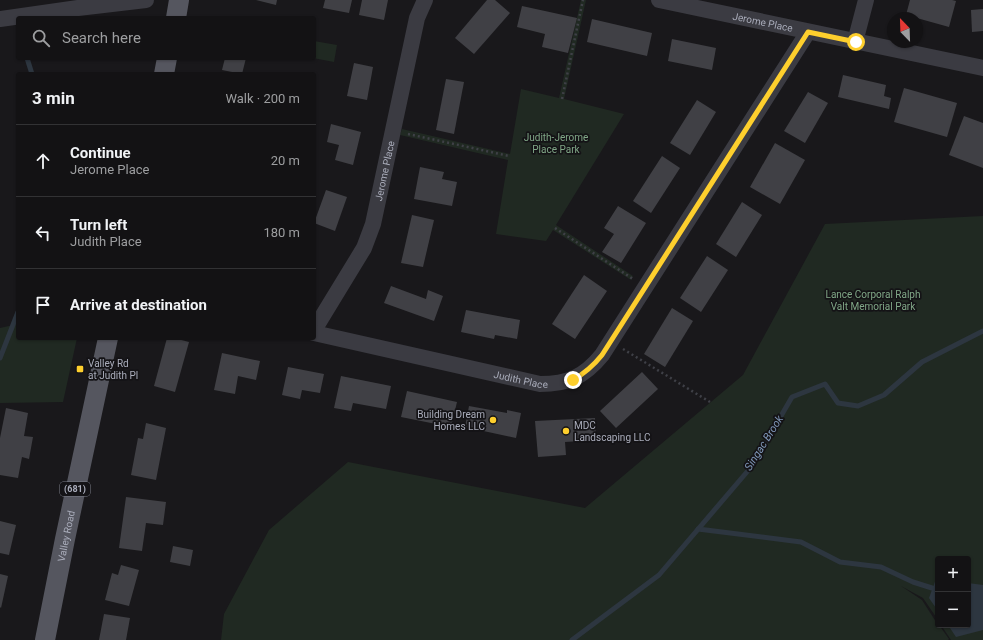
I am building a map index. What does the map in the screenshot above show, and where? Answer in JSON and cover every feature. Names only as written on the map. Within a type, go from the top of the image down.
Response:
[{"type":"main road","points":[[176,16],[179,0]]},
{"type":"main road","points":[[164,72],[167,60]]},
{"type":"main road","name":"Valley Road","points":[[45,640],[108,340]]},
{"type":"street","points":[[23,16],[146,0]]},
{"type":"street","name":"Jerome Place","points":[[316,327],[364,248],[373,224],[417,18],[425,0]]},
{"type":"street","name":"Jerome Place","points":[[659,0],[983,68]]},
{"type":"street","points":[[856,42],[866,0]]},
{"type":"street","points":[[0,19],[16,17]]},
{"type":"street","name":"Judith Place","points":[[316,334],[540,384],[557,384],[573,380],[582,375],[595,364],[611,342],[808,32]]},
{"type":"path","points":[[562,99],[583,0]]},
{"type":"path","points":[[393,131],[509,156]]},
{"type":"path","points":[[555,228],[646,287]]},
{"type":"path","points":[[611,342],[710,402]]},
{"type":"green space","name":"Judith-Jerome Place Park","points":[[581,0],[586,0],[564,99],[624,114],[556,225],[633,276],[631,280],[553,230],[546,241],[496,234],[508,160],[400,135],[402,129],[510,154],[521,89],[559,98]]},
{"type":"green space","points":[[316,41],[337,45],[334,62],[316,59]]},
{"type":"green space","name":"Lance Corporal Ralph Valt Memorial Park","points":[[983,216],[983,640],[951,640],[943,628],[971,628],[971,556],[935,556],[935,616],[923,598],[901,586],[922,600],[935,620],[935,628],[941,628],[949,639],[948,640],[221,640],[224,614],[269,530],[348,462],[585,508],[743,375],[825,224]]},
{"type":"green space","points":[[16,324],[16,340],[77,340],[63,402],[0,403],[0,328]]},
{"type":"shaded area","points":[[935,582],[935,607],[929,598]]},
{"type":"shaded area","points":[[971,583],[983,585],[983,630],[956,637],[950,628],[971,628]]},
{"type":"building","points":[[256,0],[277,0],[276,5]]},
{"type":"building","points":[[325,0],[352,0],[349,13],[323,8]]},
{"type":"building","points":[[362,0],[388,0],[384,20],[359,15]]},
{"type":"building","points":[[487,0],[495,0],[510,13],[474,54],[455,38]]},
{"type":"building","points":[[910,0],[956,1],[949,27],[923,20],[923,12],[907,12]]},
{"type":"building","points":[[522,6],[577,18],[568,53],[542,47],[545,34],[517,27]]},
{"type":"building","points":[[983,9],[983,31],[972,32],[971,10]]},
{"type":"building","points":[[592,19],[652,33],[647,56],[587,42]]},
{"type":"building","points":[[672,39],[716,48],[712,70],[668,61]]},
{"type":"building","points":[[224,60],[246,60],[242,72],[222,70]]},
{"type":"building","points":[[354,63],[373,67],[367,100],[347,96]]},
{"type":"building","points":[[843,75],[886,85],[884,96],[891,98],[889,109],[838,97]]},
{"type":"building","points":[[446,79],[464,82],[454,134],[436,130]]},
{"type":"building","points":[[904,88],[957,103],[947,137],[894,122]]},
{"type":"building","points":[[808,92],[828,103],[805,143],[784,131]]},
{"type":"building","points":[[697,100],[716,112],[690,155],[670,143]]},
{"type":"building","points":[[964,116],[983,123],[983,168],[949,155]]},
{"type":"building","points":[[331,124],[361,132],[353,165],[335,160],[339,145],[327,142]]},
{"type":"building","points":[[775,143],[805,160],[780,204],[750,187]]},
{"type":"building","points":[[662,156],[680,168],[651,213],[633,201]]},
{"type":"building","points":[[420,167],[444,172],[442,179],[457,182],[452,206],[414,199]]},
{"type":"building","points":[[326,190],[347,197],[335,231],[316,224],[316,218]]},
{"type":"building","points":[[742,202],[762,215],[736,257],[716,244]]},
{"type":"building","points":[[618,206],[646,223],[621,263],[602,252],[614,234],[604,228]]},
{"type":"building","points":[[412,215],[434,220],[423,267],[401,263]]},
{"type":"building","points":[[707,256],[728,270],[701,312],[680,298]]},
{"type":"building","points":[[584,275],[607,291],[575,339],[552,324]]},
{"type":"building","points":[[391,286],[426,299],[428,290],[443,296],[434,321],[384,303]]},
{"type":"building","points":[[672,308],[693,321],[665,367],[644,354]]},
{"type":"building","points":[[466,310],[520,320],[517,339],[495,335],[494,339],[461,332]]},
{"type":"building","points":[[166,340],[182,340],[189,342],[175,392],[154,386]]},
{"type":"building","points":[[222,353],[260,361],[256,380],[238,376],[235,394],[214,390]]},
{"type":"building","points":[[288,367],[324,374],[320,393],[302,390],[300,399],[282,395]]},
{"type":"building","points":[[642,372],[658,389],[616,428],[600,411]]},
{"type":"building","points":[[341,376],[391,386],[386,409],[353,403],[351,411],[334,408]]},
{"type":"building","points":[[407,391],[457,402],[451,427],[401,417]]},
{"type":"building","name":"Building Dream Homes LLC","points":[[469,406],[507,413],[507,410],[521,413],[516,438],[465,427]]},
{"type":"building","points":[[6,408],[28,413],[24,436],[33,437],[29,459],[22,457],[18,478],[0,475],[0,438]]},
{"type":"building","name":"MDC Landscaping LLC","points":[[595,418],[596,440],[565,442],[566,455],[538,457],[535,421]]},
{"type":"building","points":[[146,423],[166,428],[156,480],[131,475],[138,438],[143,439]]},
{"type":"building","points":[[126,497],[166,502],[163,525],[146,523],[142,551],[119,548]]},
{"type":"building","points":[[0,521],[16,525],[9,555],[0,553]]},
{"type":"building","points":[[173,546],[193,550],[190,566],[170,562]]},
{"type":"building","points":[[121,565],[139,570],[129,606],[105,600],[112,573],[118,575]]},
{"type":"building","points":[[0,574],[8,576],[1,608],[0,607]]},
{"type":"building","points":[[104,614],[130,618],[126,640],[99,640]]},
{"type":"waterway","points":[[28,60],[31,72]]},
{"type":"waterway","points":[[0,358],[16,317]]},
{"type":"waterway","name":"Singac Brook","points":[[572,640],[659,575],[752,466],[792,397],[825,384],[838,403],[858,406],[884,395],[922,362],[983,331]]},
{"type":"waterway","points":[[698,529],[801,542],[840,562],[881,567],[913,582],[932,588]]},
{"type":"place","name":"Valley Rd at Judith Pl","points":[[80,369]]},
{"type":"place","name":"Building Dream Homes LLC","points":[[493,420]]},
{"type":"place","name":"MDC Landscaping LLC","points":[[566,431]]},
{"type":"route","points":[[573,380],[582,375],[595,364],[602,355],[808,32],[856,42]]}]
